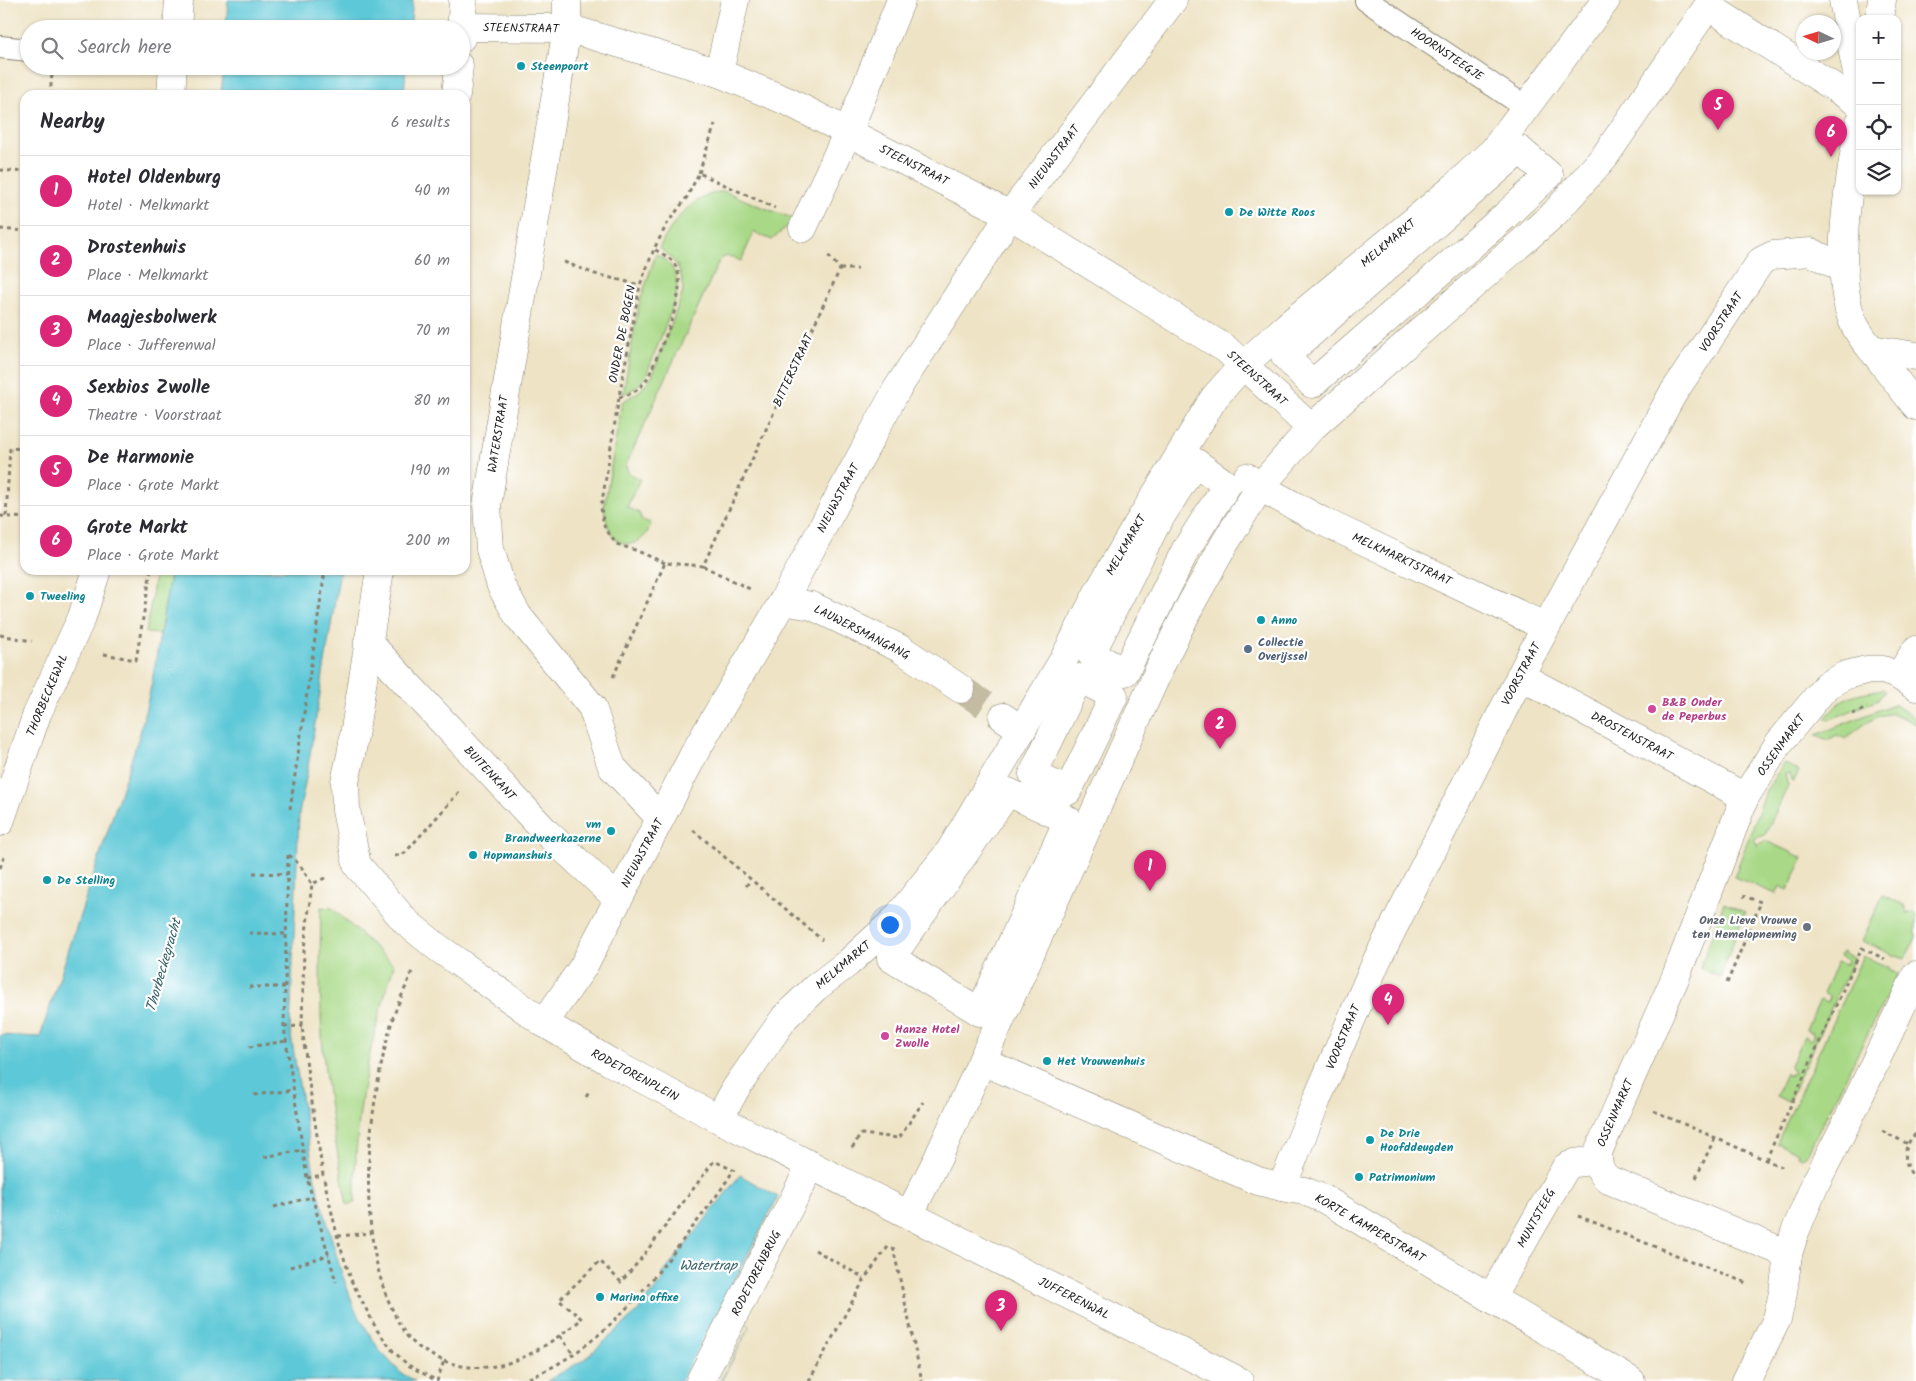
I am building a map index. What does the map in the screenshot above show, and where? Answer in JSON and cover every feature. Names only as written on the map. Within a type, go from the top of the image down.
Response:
[{"type":"street","points":[[178,20],[179,0]]},
{"type":"street","points":[[462,20],[463,0]]},
{"type":"street","name":"WATERSTRAAT","points":[[567,0],[567,28],[487,505],[490,549],[501,586],[518,616],[592,707],[612,767],[663,812]]},
{"type":"street","points":[[719,73],[735,0]]},
{"type":"street","points":[[803,228],[848,132],[901,0]]},
{"type":"street","name":"NIEUWSTRAAT","points":[[544,1023],[583,967],[695,752],[783,601],[897,388],[1010,215],[1173,0]]},
{"type":"street","points":[[1844,0],[1856,67]]},
{"type":"street","points":[[1880,15],[1882,0]]},
{"type":"street","points":[[909,1215],[919,1198],[982,1061],[1167,652],[1225,543],[1260,487],[1311,428],[1555,213],[1605,156],[1707,2],[1856,101]]},
{"type":"street","name":"MELKMARKT","points":[[719,1119],[736,1088],[785,1017],[815,988],[848,963],[895,920],[950,852],[1012,723],[1065,657],[1097,594],[1214,398],[1243,365],[1287,326],[1450,192],[1494,150],[1599,10]]},
{"type":"street","name":"STEENSTRAAT","points":[[470,33],[567,28],[719,73],[789,102],[1010,215],[1226,349],[1311,428]]},
{"type":"street","points":[[171,90],[172,75]]},
{"type":"street","points":[[457,90],[458,75]]},
{"type":"street","points":[[1856,144],[1846,226],[1844,269],[1849,312],[1856,328],[1916,406]]},
{"type":"street","points":[[1520,150],[1549,175],[1505,216],[1312,384],[1285,356],[1520,150]]},
{"type":"street","name":"VOORSTRAAT","points":[[1282,1187],[1317,1099],[1377,960],[1526,665],[1672,395],[1761,261],[1773,255],[1812,252],[1844,269]]},
{"type":"street","points":[[1871,349],[1916,356]]},
{"type":"street","name":"MELKMARKTSTRAAT","points":[[1190,438],[1260,487],[1322,521],[1546,627]]},
{"type":"street","points":[[1195,462],[1227,485],[1186,549],[1126,672],[1091,654],[1154,526],[1195,462]]},
{"type":"street","name":"THORBECKEWAL","points":[[0,822],[37,714],[82,617],[95,575]]},
{"type":"street","points":[[357,865],[346,810],[345,782],[351,755],[379,575]]},
{"type":"street","name":"LAUWERSMANGANG","points":[[783,601],[812,606],[901,649],[961,689]]},
{"type":"street","name":"BUITENKANT","points":[[368,642],[546,832],[618,899]]},
{"type":"street","points":[[1907,681],[1916,650]]},
{"type":"street","name":"DROSTENSTRAAT","points":[[1526,665],[1745,797]]},
{"type":"street","name":"OSSENMARKT","points":[[1788,1254],[1610,1180],[1603,1176],[1599,1169],[1598,1152],[1676,976],[1745,797],[1779,743],[1827,685],[1846,675],[1866,670],[1883,670],[1907,681]]},
{"type":"street","points":[[1008,792],[1068,820],[980,1012],[891,958],[1008,792]]},
{"type":"street","name":"RODETORENPLEIN","points":[[357,865],[406,922],[425,938],[544,1023],[610,1062],[909,1215]]},
{"type":"street","points":[[1746,1381],[1777,1318],[1783,1293],[1788,1254],[1795,1232],[1816,1182],[1850,1116],[1916,974]]},
{"type":"street","name":"KORTE KAMPERSTRAAT","points":[[982,1061],[1258,1181],[1304,1191],[1324,1200],[1631,1381]]},
{"type":"street","name":"MUNTSTEEG","points":[[1491,1298],[1566,1167],[1575,1163],[1598,1160]]},
{"type":"street","name":"RODETORENBRUG","points":[[700,1381],[811,1165]]},
{"type":"street","name":"JUFFERENWAL","points":[[909,1215],[1240,1381]]},
{"type":"lane","name":"HOORNSTEEGJE","points":[[1366,0],[1526,108]]},
{"type":"lane","points":[[0,47],[20,49]]},
{"type":"path","points":[[50,90],[51,75]]},
{"type":"path","name":"ONDER DE BOGEN","points":[[665,563],[616,544],[604,526],[601,508],[603,488],[618,397],[640,285],[654,249],[667,224],[687,197],[699,173],[715,124]]},
{"type":"path","points":[[0,170],[20,172]]},
{"type":"path","points":[[699,173],[794,216],[840,268],[858,269]]},
{"type":"path","points":[[0,229],[20,231]]},
{"type":"path","points":[[618,397],[627,396],[643,386],[649,376],[678,302],[680,280],[678,271],[674,263],[654,249]]},
{"type":"path","points":[[528,256],[567,263],[595,274],[640,285]]},
{"type":"path","name":"BITTERSTRAAT","points":[[703,566],[840,268]]},
{"type":"path","points":[[6,516],[10,448],[20,449]]},
{"type":"path","points":[[0,516],[20,517]]},
{"type":"path","points":[[592,707],[615,674],[665,563],[703,566],[765,596],[783,601]]},
{"type":"path","points":[[98,653],[136,660],[150,575]]},
{"type":"path","points":[[290,809],[324,575]]},
{"type":"path","points":[[1848,716],[1874,706]]},
{"type":"path","points":[[312,884],[357,865],[405,853],[482,765]]},
{"type":"path","points":[[663,812],[751,880],[848,963]]},
{"type":"path","points":[[336,1282],[307,1178],[284,1027],[288,855],[300,866],[312,884],[304,949],[302,1026],[323,1175],[352,1282],[377,1330],[392,1351],[408,1365],[437,1381],[444,1361]]},
{"type":"path","points":[[253,873],[288,874]]},
{"type":"path","points":[[746,886],[751,880]]},
{"type":"path","points":[[1712,885],[1761,902],[1728,983]]},
{"type":"path","points":[[249,933],[287,934]]},
{"type":"path","points":[[425,938],[393,1018],[377,1087],[370,1166],[370,1233],[384,1287],[399,1323],[407,1336],[422,1350],[444,1361],[465,1368],[495,1367],[531,1355],[582,1319],[559,1300],[600,1261],[620,1282],[640,1260],[714,1160],[733,1170]]},
{"type":"path","points":[[1766,1160],[1862,948],[1889,961]]},
{"type":"path","points":[[249,986],[285,987]]},
{"type":"path","points":[[284,1027],[302,1026]]},
{"type":"path","points":[[249,1047],[286,1041]]},
{"type":"path","points":[[254,1095],[293,1090]]},
{"type":"path","points":[[811,1165],[845,1160],[861,1134],[899,1138],[926,1096]]},
{"type":"path","points":[[1622,1097],[1816,1182]]},
{"type":"path","points":[[1879,1130],[1908,1144]]},
{"type":"path","points":[[521,1381],[565,1360],[593,1340],[642,1292],[714,1199],[733,1170],[749,1134]]},
{"type":"path","points":[[1916,1134],[1908,1144],[1905,1154],[1906,1164],[1910,1173],[1916,1179]]},
{"type":"path","points":[[1681,1210],[1715,1137]]},
{"type":"path","points":[[264,1157],[303,1150]]},
{"type":"path","points":[[307,1178],[323,1175]]},
{"type":"path","points":[[274,1207],[312,1197]]},
{"type":"path","points":[[1546,1202],[1756,1287],[1783,1293]]},
{"type":"path","points":[[338,1236],[370,1233]]},
{"type":"path","points":[[809,1381],[865,1278],[892,1241],[922,1381]]},
{"type":"path","points":[[815,1250],[865,1278]]},
{"type":"path","points":[[290,1267],[329,1255]]},
{"type":"path","points":[[560,1336],[573,1354]]},
{"type":"green space","points":[[724,191],[792,218],[791,223],[772,240],[754,232],[741,261],[727,256],[719,261],[626,465],[626,468],[632,475],[640,479],[627,507],[639,513],[642,520],[651,523],[647,533],[639,541],[629,544],[624,543],[618,541],[612,534],[604,508],[622,402],[640,391],[652,376],[683,292],[680,272],[677,266],[659,248],[677,219],[685,211],[702,198]]},
{"type":"green space","points":[[656,254],[667,262],[674,272],[677,284],[676,298],[646,376],[636,387],[623,394],[639,304]]},
{"type":"green space","points":[[155,575],[170,575],[160,634],[146,633]]},
{"type":"green space","points":[[1883,689],[1885,691],[1878,700],[1828,720],[1825,718],[1839,704],[1851,696]]},
{"type":"green space","points":[[1894,704],[1916,719],[1916,724],[1897,715],[1888,714],[1868,722],[1846,739],[1837,735],[1828,740],[1816,735]]},
{"type":"green space","points":[[1784,763],[1799,771],[1793,783],[1790,773],[1785,774],[1788,786],[1765,835],[1754,839],[1757,845],[1766,841],[1803,858],[1788,890],[1780,886],[1776,894],[1734,877],[1767,789]]},
{"type":"green space","points":[[1883,895],[1904,905],[1908,914],[1913,912],[1916,914],[1916,938],[1905,958],[1895,956],[1862,941]]},
{"type":"green space","points":[[1724,903],[1745,912],[1720,977],[1700,968]]},
{"type":"green space","points":[[321,907],[332,908],[394,965],[377,1025],[364,1082],[357,1140],[355,1203],[347,1205],[331,1115],[322,1042]]},
{"type":"green space","points":[[1842,952],[1854,958],[1788,1102],[1776,1096],[1786,1073],[1788,1076],[1794,1073],[1790,1066],[1804,1036],[1811,1040],[1814,1034],[1806,1030],[1820,1000],[1828,1003],[1830,997],[1823,993],[1837,962],[1845,965],[1847,960],[1840,956]]},
{"type":"green space","points":[[1863,956],[1890,968],[1898,974],[1806,1156],[1801,1158],[1797,1156],[1798,1153],[1777,1143]]},
{"type":"water","points":[[228,0],[413,0],[411,20],[227,20]]},
{"type":"water","points":[[223,75],[405,75],[404,90],[222,90]]},
{"type":"water","name":"Thorbeckegracht","points":[[170,575],[339,575],[299,814],[290,1030],[315,1179],[340,1268],[355,1310],[380,1351],[401,1373],[415,1381],[0,1381],[0,1035],[40,1037],[140,733],[152,682]]},
{"type":"water","name":"Watertrap","points":[[740,1175],[778,1197],[720,1308],[750,1326],[721,1381],[547,1381],[585,1359],[634,1315],[665,1278],[662,1275]]},
{"type":"pier","points":[[719,1309],[750,1326],[720,1381],[681,1381]]},
{"type":"tunnel","points":[[961,689],[1003,717]]},
{"type":"place","name":"Steenpoort","points":[[521,66]]},
{"type":"place","name":"De Harmonie","points":[[1718,130]]},
{"type":"place","name":"Grote Markt","points":[[1831,157]]},
{"type":"place","name":"De Witte Roos","points":[[1229,212]]},
{"type":"place","name":"Tweeling","points":[[30,596]]},
{"type":"place","name":"Anno","points":[[1261,620]]},
{"type":"place","name":"Collectie Overijssel","points":[[1248,649]]},
{"type":"place","name":"B&B Onder de Peperbus","points":[[1652,709]]},
{"type":"place","name":"Drostenhuis","points":[[1220,749]]},
{"type":"place","name":"vm Brandweerkazerne","points":[[611,831]]},
{"type":"place","name":"Hopmanshuis","points":[[473,855]]},
{"type":"place","name":"De Stelling","points":[[47,880]]},
{"type":"place","name":"Hotel Oldenburg","points":[[1150,891]]},
{"type":"place","name":"Onze Lieve Vrouwe ten Hemelopneming","points":[[1807,927]]},
{"type":"place","name":"Sexbios Zwolle","points":[[1388,1025]]},
{"type":"place","name":"Hanze Hotel Zwolle","points":[[885,1036]]},
{"type":"place","name":"Het Vrouwenhuis","points":[[1047,1061]]},
{"type":"place","name":"De Drie Hoofddeugden","points":[[1370,1140]]},
{"type":"place","name":"Patrimonium","points":[[1359,1177]]},
{"type":"place","name":"Marina offixe","points":[[600,1297]]},
{"type":"place","name":"Maagjesbolwerk","points":[[1001,1331]]}]
